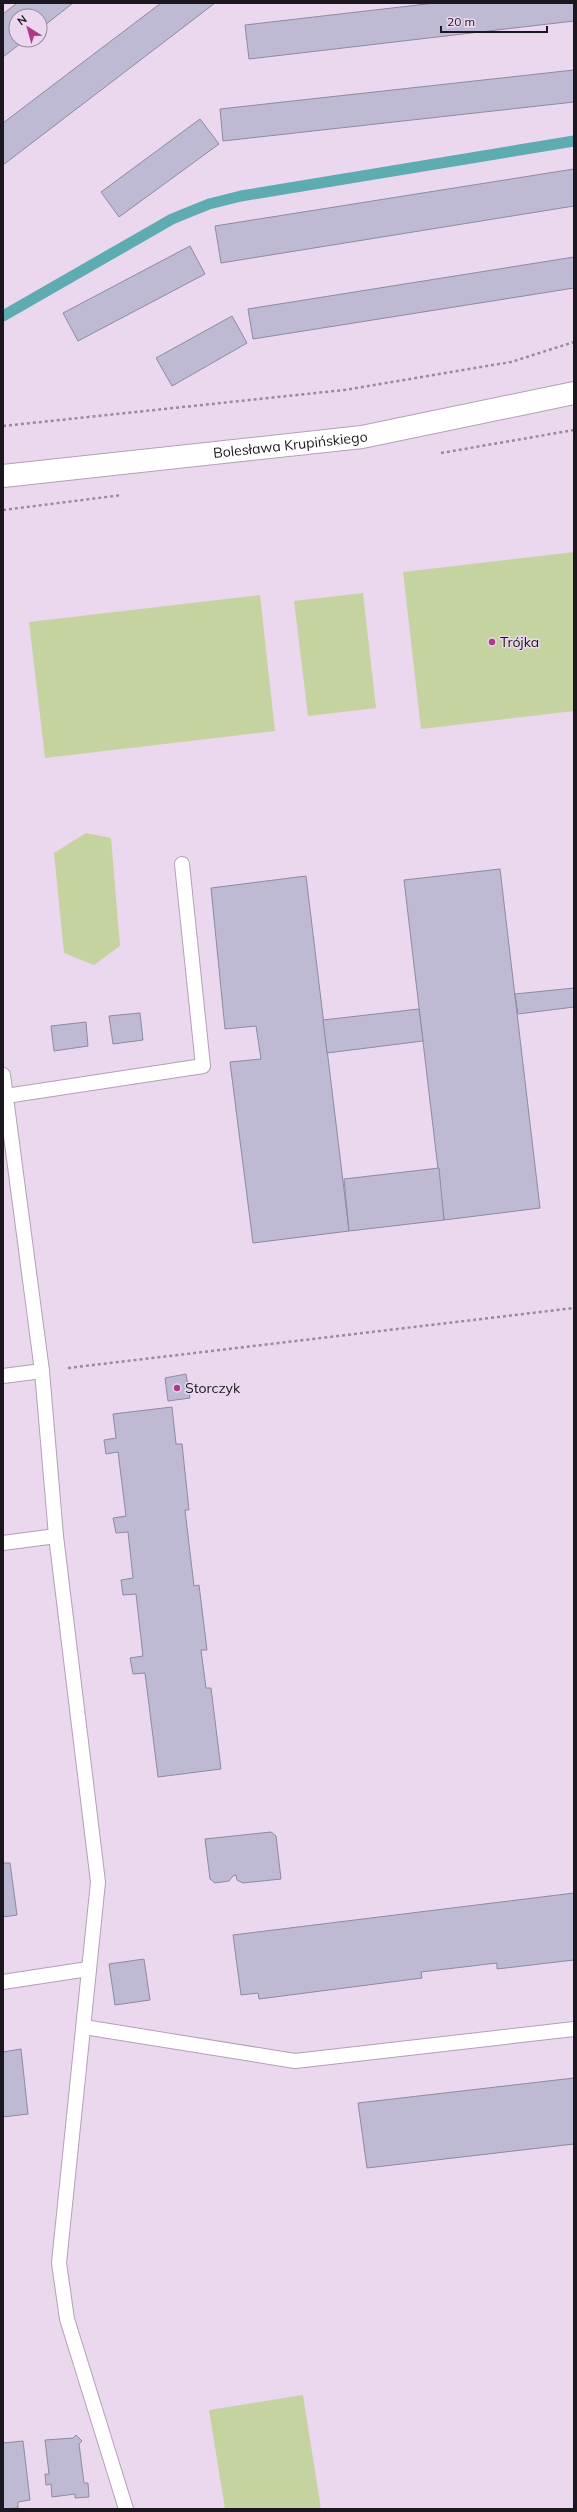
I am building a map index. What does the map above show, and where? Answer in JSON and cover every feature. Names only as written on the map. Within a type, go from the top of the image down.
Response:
[{"type":"street","name":"Bolesława Krupińskiego","points":[[3,476],[362,437],[574,393]]},
{"type":"lane","points":[[6,1096],[203,1066],[182,864]]},
{"type":"lane","points":[[3,1075],[6,1096],[9,1172],[42,1371],[56,1536],[98,1882],[59,2264],[66,2319],[126,2509]]},
{"type":"lane","points":[[3,1376],[42,1371]]},
{"type":"lane","points":[[3,1543],[56,1536]]},
{"type":"lane","points":[[3,1982],[88,1969]]},
{"type":"lane","points":[[84,2027],[295,2061],[574,2029]]},
{"type":"path","points":[[3,426],[344,390],[511,362],[574,342]]},
{"type":"path","points":[[42,1371],[574,1308]]},
{"type":"green space","name":"Trójka","points":[[574,552],[574,711],[421,729],[403,572]]},
{"type":"green space","points":[[363,593],[376,708],[308,716],[294,601]]},
{"type":"green space","points":[[260,595],[275,731],[45,758],[29,622]]},
{"type":"green space","points":[[86,833],[111,838],[120,946],[94,965],[64,953],[54,853]]},
{"type":"green space","points":[[303,2395],[321,2509],[225,2509],[209,2410]]},
{"type":"building","points":[[17,3],[73,3],[48,23],[48,8],[11,8]]},
{"type":"building","points":[[161,3],[215,3],[3,165],[3,123]]},
{"type":"building","points":[[435,3],[574,3],[574,21],[249,59],[245,25]]},
{"type":"building","points":[[8,10],[8,48],[15,48],[3,57],[3,14]]},
{"type":"building","points":[[574,70],[574,102],[223,141],[220,109]]},
{"type":"building","points":[[200,119],[219,144],[119,217],[101,192]]},
{"type":"building","points":[[574,169],[574,206],[221,263],[215,226]]},
{"type":"building","points":[[190,246],[205,274],[78,341],[63,313]]},
{"type":"building","points":[[574,257],[574,288],[253,339],[248,309]]},
{"type":"building","points":[[232,316],[247,343],[172,386],[156,358]]},
{"type":"building","points":[[500,869],[540,1208],[444,1220],[404,880]]},
{"type":"building","points":[[306,876],[349,1231],[253,1243],[230,1062],[261,1059],[256,1026],[225,1029],[211,888]]},
{"type":"building","points":[[574,988],[574,1007],[518,1014],[515,994]]},
{"type":"building","points":[[419,1009],[423,1041],[327,1053],[323,1020]]},
{"type":"building","points":[[140,1013],[143,1040],[113,1044],[109,1016]]},
{"type":"building","points":[[86,1022],[88,1046],[54,1051],[51,1026]]},
{"type":"building","points":[[439,1168],[444,1220],[349,1231],[344,1179]]},
{"type":"building","name":"Storczyk","points":[[186,1374],[190,1398],[168,1401],[165,1378]]},
{"type":"building","points":[[172,1407],[176,1444],[182,1444],[189,1510],[185,1510],[194,1586],[199,1585],[207,1650],[201,1650],[206,1688],[211,1688],[221,1769],[158,1777],[145,1673],[133,1674],[130,1658],[143,1656],[136,1594],[123,1595],[121,1580],[133,1578],[128,1532],[116,1533],[113,1518],[126,1516],[118,1452],[106,1454],[104,1440],[116,1438],[113,1414]]},
{"type":"building","points":[[271,1832],[276,1836],[281,1879],[243,1883],[237,1880],[236,1875],[229,1881],[215,1883],[210,1879],[205,1839]]},
{"type":"building","points":[[3,1863],[10,1863],[17,1915],[3,1917]]},
{"type":"building","points":[[574,1893],[574,1960],[497,1969],[497,1963],[421,1972],[422,1978],[259,1999],[258,1993],[241,1995],[233,1935]]},
{"type":"building","points":[[144,1959],[150,2000],[115,2005],[109,1964]]},
{"type":"building","points":[[21,2049],[28,2114],[3,2117],[3,2052]]},
{"type":"building","points":[[574,2078],[574,2144],[367,2168],[358,2103]]},
{"type":"building","points":[[76,2435],[82,2441],[79,2444],[84,2483],[88,2483],[89,2497],[75,2498],[75,2494],[52,2497],[51,2484],[46,2485],[45,2474],[49,2474],[45,2440],[73,2438]]},
{"type":"building","points":[[23,2441],[30,2500],[18,2502],[18,2508],[3,2509],[3,2443]]},
{"type":"waterway","points":[[3,316],[172,219],[209,204],[241,196],[574,141]]},
{"type":"place","name":"Trójka","points":[[492,642]]},
{"type":"place","name":"Storczyk","points":[[177,1388]]}]
